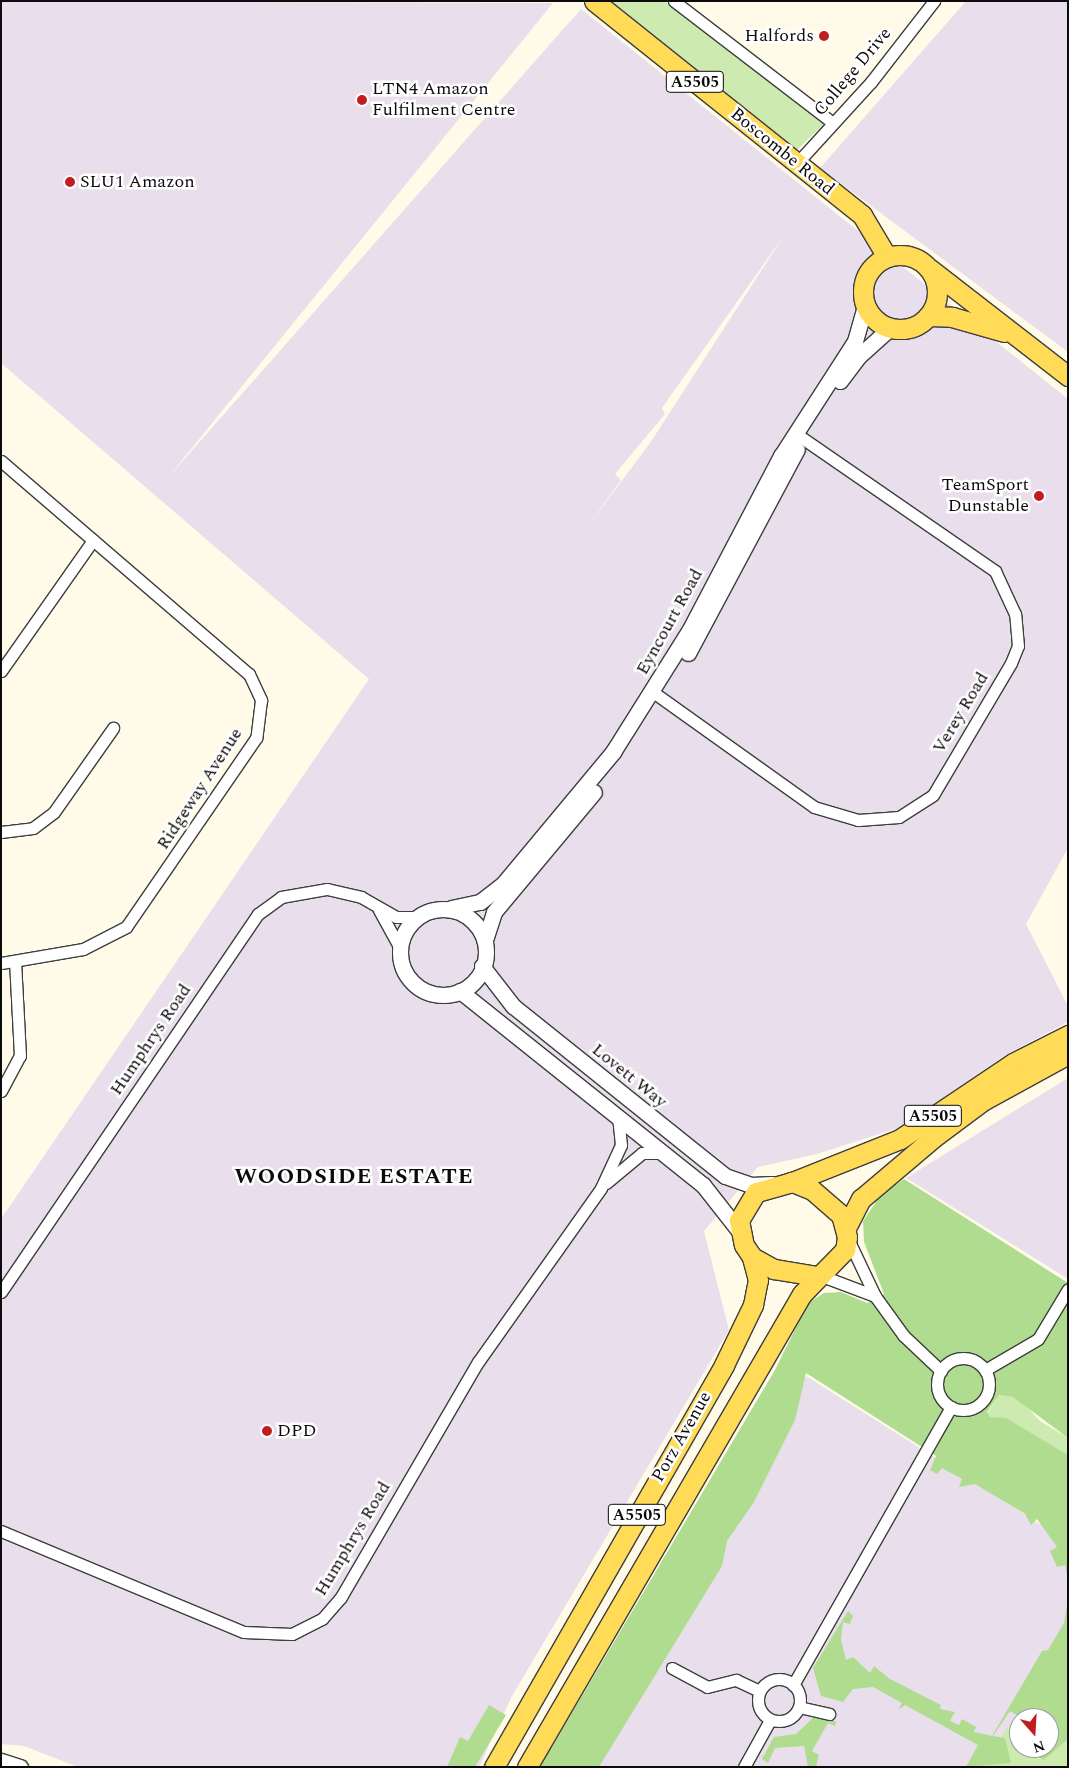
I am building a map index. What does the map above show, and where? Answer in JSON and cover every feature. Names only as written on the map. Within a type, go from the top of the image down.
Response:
[{"type":"main road","name":"Boscombe Road","points":[[594,1],[862,215],[887,257]]},
{"type":"main road","points":[[930,269],[938,293],[928,316],[918,325],[890,328],[875,319],[865,305],[864,282],[877,263],[887,257],[910,256],[930,269],[1024,340],[1068,376]]},
{"type":"main road","points":[[928,316],[952,317],[1024,340]]},
{"type":"main road","name":"A5505","points":[[752,1257],[740,1232],[739,1220],[748,1199],[772,1184],[792,1182],[900,1139],[1005,1069],[1068,1035]]},
{"type":"main road","name":"A5505","points":[[819,1276],[836,1264],[861,1199],[933,1138],[984,1100],[1067,1055]]},
{"type":"main road","points":[[792,1182],[827,1201],[841,1215],[847,1233]]},
{"type":"main road","points":[[752,1257],[774,1269],[819,1276]]},
{"type":"main road","name":"Porz Avenue","points":[[494,1767],[724,1365],[753,1305],[758,1280],[752,1257]]},
{"type":"main road","name":"Porz Avenue","points":[[527,1767],[802,1294],[819,1276]]},
{"type":"street","points":[[674,1],[833,123]]},
{"type":"street","name":"College Drive","points":[[797,163],[833,123],[934,1]]},
{"type":"street","name":"Eyncourt Road","points":[[485,940],[494,912],[567,826],[657,695],[798,436],[855,342],[865,305]]},
{"type":"street","name":"Eyncourt Road","points":[[798,436],[858,357],[890,328]]},
{"type":"street","name":"Verey Road","points":[[657,695],[814,807],[858,820],[898,817],[933,794],[1011,663],[1018,632],[995,571],[798,436]]},
{"type":"street","name":"Ridgeway Avenue","points":[[1,461],[250,674],[261,700],[261,720],[256,738],[126,927],[83,949],[1,963]]},
{"type":"street","points":[[1,671],[93,540]]},
{"type":"street","name":"Eyncourt Road","points":[[450,908],[480,902],[503,884],[613,752],[657,695]]},
{"type":"street","points":[[1,832],[33,828],[54,812],[113,728]]},
{"type":"street","name":"Humphrys Road","points":[[1,1292],[258,914],[281,897],[327,890],[349,893],[396,917],[421,917]]},
{"type":"street","name":"Humphrys Road","points":[[377,906],[394,930],[401,950]]},
{"type":"street","points":[[450,908],[471,917],[485,940],[482,966],[460,991],[440,996],[420,991],[403,971],[401,950],[421,917],[450,908]]},
{"type":"street","points":[[1,1091],[20,1056],[15,961]]},
{"type":"street","name":"Lovett Way","points":[[482,966],[513,1006],[725,1176],[751,1185],[772,1184]]},
{"type":"street","points":[[460,991],[703,1185],[740,1232]]},
{"type":"street","name":"Humphrys Road","points":[[1,1531],[244,1632],[277,1637],[307,1629],[342,1597],[478,1362],[601,1188],[621,1145],[618,1117]]},
{"type":"street","name":"Humphrys Road","points":[[601,1188],[642,1153],[665,1154]]},
{"type":"street","points":[[847,1233],[875,1296],[904,1336],[941,1371]]},
{"type":"street","points":[[819,1276],[875,1296]]},
{"type":"street","points":[[985,1370],[1038,1338],[1068,1290]]},
{"type":"street","points":[[963,1358],[985,1370],[989,1386],[982,1401],[968,1409],[952,1407],[938,1387],[941,1371],[963,1358]]},
{"type":"street","points":[[799,1707],[793,1685],[952,1407]]},
{"type":"street","points":[[672,1668],[706,1687],[736,1680],[760,1691]]},
{"type":"street","points":[[793,1685],[775,1680],[760,1691],[758,1704],[770,1720],[784,1721],[799,1707]]},
{"type":"street","points":[[799,1707],[829,1714]]},
{"type":"street","points":[[744,1767],[770,1720]]},
{"type":"street","points":[[1,1761],[20,1767]]},
{"type":"shaded area","points":[[1,1],[553,3],[166,480],[581,9],[1068,399],[1068,848],[1026,924],[1068,1006],[1068,1022],[1007,1054],[898,1128],[817,1154],[758,1167],[704,1231],[729,1330],[512,1696],[479,1767],[78,1767],[24,1746],[1,1744],[1,1219],[369,679],[1,363]],"holes":[[[785,234],[650,443],[585,530],[621,480],[615,474],[665,414],[662,408]]]},
{"type":"shaded area","points":[[966,1],[1068,1],[1068,352],[820,168]]},
{"type":"shaded area","points":[[1068,1078],[1068,1279],[906,1178]]},
{"type":"shaded area","points":[[806,1376],[1068,1542],[1068,1636],[1021,1708],[1009,1708],[1009,1726],[982,1767],[581,1767]]},
{"type":"green space","points":[[608,1],[665,1],[824,124],[796,151]]},
{"type":"green space","points":[[904,1179],[1068,1283],[1068,1438],[1013,1397],[999,1395],[987,1412],[990,1417],[1006,1418],[1068,1455],[1068,1580],[1065,1565],[1057,1567],[1050,1551],[1057,1547],[1037,1519],[1031,1525],[1025,1514],[975,1484],[959,1487],[962,1479],[942,1468],[937,1474],[930,1470],[936,1456],[806,1373],[795,1420],[754,1502],[727,1541],[722,1566],[599,1767],[540,1767],[775,1370],[808,1303],[824,1293],[841,1292],[867,1303],[884,1294],[864,1242],[863,1221],[880,1196]]},
{"type":"green space","points":[[999,1395],[1019,1398],[1040,1421],[1068,1438],[1068,1460],[986,1415]]},
{"type":"green space","points":[[1068,1599],[1068,1739],[1059,1747],[1059,1708],[1009,1708],[1009,1712],[993,1736],[1005,1738],[1011,1763],[966,1767],[978,1745],[905,1705],[898,1710],[902,1703],[873,1687],[853,1689],[843,1702],[821,1696],[813,1668],[848,1611],[853,1616],[850,1624],[843,1622],[841,1640],[846,1660],[853,1657],[870,1673],[874,1666],[890,1679],[941,1705],[940,1709],[955,1712],[950,1721],[959,1725],[962,1719],[976,1727],[974,1732],[992,1736],[1042,1651],[1048,1650],[1064,1623]]},
{"type":"green space","points":[[1068,1644],[1068,1767],[979,1767],[1009,1726],[1009,1758],[1059,1758],[1059,1708],[1022,1708]]},
{"type":"green space","points":[[489,1705],[506,1715],[475,1767],[447,1767],[460,1737],[468,1741]]},
{"type":"green space","points":[[818,1713],[836,1722],[835,1726],[828,1723],[812,1751],[819,1755],[816,1767],[808,1767],[804,1746],[775,1748],[768,1763],[762,1759],[774,1737],[796,1734]]},
{"type":"place","name":"Halfords","points":[[824,36]]},
{"type":"place","name":"LTN4 Amazon Fulfilment Centre","points":[[362,100]]},
{"type":"place","name":"SLU1 Amazon","points":[[70,182]]},
{"type":"place","name":"TeamSport Dunstable","points":[[1039,496]]},
{"type":"place","name":"DPD","points":[[267,1431]]},
{"type":"district","name":"WOODSIDE ESTATE","points":[[354,1177]]}]
